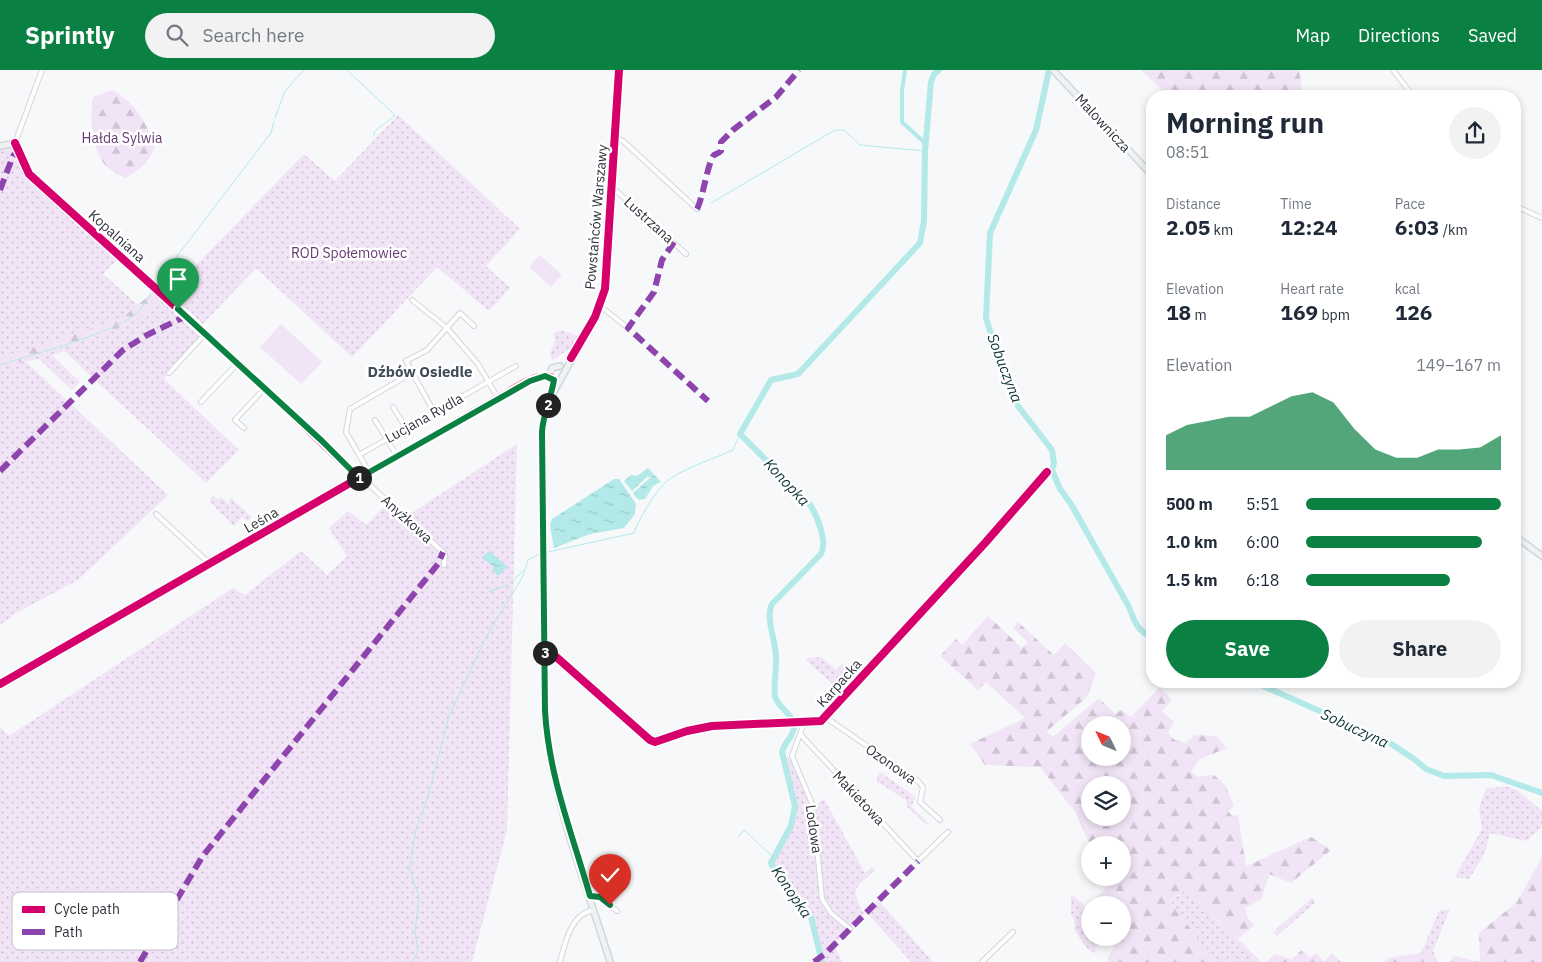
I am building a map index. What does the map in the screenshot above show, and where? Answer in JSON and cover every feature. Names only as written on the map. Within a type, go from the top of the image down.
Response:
[{"type":"street","points":[[0,146],[15,143],[42,70]]},
{"type":"street","name":"Powstańców Warszawy","points":[[555,379],[564,377],[562,369],[589,329],[600,306],[605,289],[620,70]]},
{"type":"street","name":"Malownicza","points":[[1054,70],[1060,72],[1146,168]]},
{"type":"street","points":[[1393,70],[1408,90]]},
{"type":"street","points":[[616,138],[623,141],[697,209]]},
{"type":"street","name":"Kopalniana","points":[[15,143],[29,174],[238,363],[360,478]]},
{"type":"street","name":"Lustrzana","points":[[612,186],[686,254]]},
{"type":"street","points":[[1521,209],[1542,218]]},
{"type":"street","points":[[412,300],[447,328],[478,364],[498,398]]},
{"type":"street","points":[[600,306],[628,328]]},
{"type":"street","points":[[434,412],[406,362],[427,350],[460,313],[474,326]]},
{"type":"street","points":[[169,373],[205,334]]},
{"type":"street","points":[[201,402],[238,363]]},
{"type":"street","name":"Lucjana Rydla","points":[[359,455],[516,366]]},
{"type":"street","name":"Leśna","points":[[0,684],[498,398],[550,371],[555,366],[562,369]]},
{"type":"street","points":[[550,371],[555,379],[552,395],[544,415],[542,432],[546,726],[551,768],[610,962]]},
{"type":"street","points":[[369,472],[346,432],[350,409],[412,373]]},
{"type":"street","name":"Leśna","points":[[534,379],[545,376],[555,379]]},
{"type":"street","points":[[244,428],[235,420],[264,389]]},
{"type":"street","points":[[392,406],[406,428]]},
{"type":"street","points":[[375,420],[397,456]]},
{"type":"street","name":"Karpacka","points":[[545,647],[650,740],[655,742],[687,730],[712,726],[817,722],[825,717],[985,543],[1047,472]]},
{"type":"street","name":"Anyżkowa","points":[[360,478],[445,554],[444,565]]},
{"type":"street","points":[[156,514],[210,564]]},
{"type":"street","points":[[1521,540],[1542,556]]},
{"type":"street","name":"Ozonowa","points":[[825,717],[918,781],[923,787],[920,802],[940,820]]},
{"type":"street","name":"Lodowa","points":[[804,723],[792,756],[813,806],[822,899],[831,913],[850,929]]},
{"type":"street","name":"Makietowa","points":[[800,734],[918,861],[948,832]]},
{"type":"street","points":[[590,896],[600,897],[617,911]]},
{"type":"street","points":[[560,962],[565,944],[576,920],[584,913],[594,910]]},
{"type":"street","points":[[982,962],[1013,932]]},
{"type":"green space","points":[[1141,70],[1299,70],[1302,90],[1163,90]]},
{"type":"green space","name":"Hałda Sylwia","points":[[112,90],[121,95],[139,113],[155,145],[144,165],[125,178],[105,165],[100,158],[94,141],[93,97]]},
{"type":"green space","name":"ROD Społemowiec","points":[[398,115],[520,229],[486,266],[510,288],[489,311],[437,267],[352,357],[256,268],[202,325],[168,294],[304,154],[335,181]]},
{"type":"green space","points":[[15,143],[29,174],[120,257],[103,274],[138,305],[156,289],[205,334],[164,379],[239,450],[206,483],[64,351],[52,355],[80,382],[72,390],[39,359],[25,361],[168,495],[78,580],[16,613],[0,625],[0,148]]},
{"type":"green space","points":[[540,255],[562,275],[551,287],[529,267]]},
{"type":"green space","points":[[151,294],[156,294],[156,299],[144,315],[116,329],[0,369],[0,358],[110,322],[127,314]]},
{"type":"green space","points":[[281,324],[322,362],[301,384],[260,347]]},
{"type":"green space","points":[[561,330],[579,336],[574,346],[552,360],[550,354],[555,341],[554,333]]},
{"type":"green space","points":[[517,444],[507,830],[472,962],[0,962],[0,727],[9,736],[233,588],[245,595],[301,551],[327,575],[347,556],[329,528],[348,511],[366,525],[388,503],[404,518]]},
{"type":"green space","points":[[213,495],[218,500],[221,497],[231,506],[229,501],[231,498],[252,517],[247,521],[242,517],[234,526],[209,501]]},
{"type":"green space","points":[[988,616],[1022,648],[1028,642],[1013,628],[1018,622],[1054,655],[1065,643],[1096,673],[1087,697],[1047,731],[1053,737],[1099,698],[1115,714],[1121,710],[1130,716],[1081,716],[1081,766],[1131,766],[1131,717],[1161,688],[1172,700],[1162,711],[1174,722],[1168,733],[1175,740],[1186,743],[1195,735],[1216,736],[1227,748],[1200,759],[1191,771],[1198,777],[1214,775],[1225,785],[1234,806],[1228,811],[1232,816],[1238,815],[1246,866],[1311,837],[1331,850],[1291,883],[1269,874],[1262,899],[1245,908],[1248,918],[1254,925],[1238,939],[1186,889],[1171,901],[1214,962],[1109,962],[1107,959],[1115,946],[1131,946],[1131,896],[1098,896],[1107,886],[1131,886],[1131,836],[1086,836],[1081,826],[1131,826],[1131,776],[1081,776],[1081,825],[1075,812],[1040,767],[985,765],[970,744],[1025,718],[986,682],[978,690],[940,656],[956,639],[962,645]]},
{"type":"green space","points":[[821,657],[836,670],[842,664],[857,679],[843,694],[806,660],[808,658]]},
{"type":"green space","points":[[791,757],[813,807],[824,799],[865,873],[872,867],[875,870],[856,889],[857,899],[864,914],[834,944],[842,962],[823,962],[812,915],[773,866],[777,854],[792,826],[794,816],[794,797],[785,759]]},
{"type":"green space","points":[[880,772],[916,797],[911,806],[929,824],[927,825],[907,807],[906,800],[876,781]]},
{"type":"green space","points":[[1506,786],[1517,790],[1542,811],[1542,827],[1526,841],[1490,833],[1485,853],[1469,879],[1455,877],[1482,829],[1479,808],[1486,789]]},
{"type":"green space","points":[[1542,857],[1542,962],[1480,962],[1479,933],[1517,902]]},
{"type":"green space","points":[[1186,889],[1261,962],[1214,962],[1171,902]]},
{"type":"green space","points":[[1071,895],[1081,903],[1081,940],[1074,929],[1075,922],[1071,914]]},
{"type":"green space","points":[[1312,898],[1316,902],[1277,936],[1273,932]]},
{"type":"green space","points":[[878,900],[933,962],[911,962],[866,912]]},
{"type":"green space","points":[[1450,909],[1433,951],[1421,953],[1439,911]]},
{"type":"green space","points":[[1098,946],[1095,948],[1096,951],[1094,953],[1086,947]]},
{"type":"green space","points":[[1302,950],[1310,958],[1316,953],[1324,962],[1266,962],[1275,954],[1292,959]]},
{"type":"green space","points":[[1433,951],[1438,962],[1384,962],[1389,958]]},
{"type":"green space","points":[[1332,953],[1341,962],[1324,962]]},
{"type":"green space","points":[[1454,956],[1480,962],[1450,962]]},
{"type":"water","points":[[648,468],[661,482],[653,486],[645,499],[639,500],[633,494],[634,492],[650,478],[648,476],[632,491],[624,481],[631,475],[637,476]]},
{"type":"water","points":[[614,479],[619,479],[636,504],[635,514],[624,528],[590,534],[554,548],[550,525],[552,519]]},
{"type":"water","points":[[489,551],[507,566],[498,576],[492,570],[494,567],[482,558]]},
{"type":"waterway","points":[[275,118],[285,91],[304,70]]},
{"type":"waterway","points":[[347,70],[395,115],[374,132],[374,135]]},
{"type":"waterway","points":[[905,70],[902,91],[902,122],[925,143]]},
{"type":"waterway","name":"Konopka","points":[[822,962],[811,917],[780,880],[771,863],[791,826],[795,806],[782,752],[794,728],[791,718],[775,696],[776,651],[770,623],[770,610],[772,604],[820,555],[823,536],[809,503],[740,434],[771,380],[798,374],[920,243],[924,221],[925,151],[931,82],[934,74],[939,70]]},
{"type":"waterway","name":"Sobuczyna","points":[[1049,70],[1036,130],[990,233],[986,318],[998,356],[1018,406],[1052,450],[1054,463],[1052,470],[1060,489],[1071,504],[1129,607],[1137,625],[1146,634]]},
{"type":"waterway","points":[[158,281],[271,133],[274,122]]},
{"type":"waterway","points":[[711,203],[835,130],[844,130],[860,145],[925,151]]},
{"type":"waterway","points":[[0,365],[91,336],[125,321],[141,309],[151,294]]},
{"type":"waterway","points":[[548,552],[634,533],[650,503],[666,482],[686,470],[733,450],[740,434]]},
{"type":"waterway","points":[[413,962],[418,950],[415,932],[419,897],[410,871],[410,862],[416,830],[428,796],[449,716],[487,635],[522,578],[528,560],[539,554]]},
{"type":"waterway","points":[[488,592],[508,585],[523,571]]},
{"type":"waterway","name":"Sobuczyna","points":[[1268,688],[1374,735],[1381,741],[1390,743],[1426,769],[1444,776],[1491,775],[1542,793]]},
{"type":"waterway","points":[[739,836],[744,830],[773,857]]},
{"type":"marked path","points":[[697,209],[712,159],[714,155],[721,151],[721,142],[733,130],[776,97],[799,70]]},
{"type":"marked path","points":[[0,190],[13,156],[18,151]]},
{"type":"marked path","points":[[674,242],[662,260],[654,292],[628,328],[708,401]]},
{"type":"marked path","points":[[0,471],[123,350],[147,335],[186,316]]},
{"type":"marked path","points":[[178,898],[202,857],[438,564],[443,552]]},
{"type":"marked path","points":[[814,962],[826,953],[918,861]]},
{"type":"marked path","points":[[140,962],[147,950]]},
{"type":"cycle path","points":[[571,358],[595,317],[605,289],[619,70]]},
{"type":"cycle path","points":[[15,143],[29,174],[238,363],[359,478]]},
{"type":"cycle path","points":[[0,684],[524,383],[538,377],[551,377]]},
{"type":"cycle path","points":[[545,647],[650,740],[655,742],[687,731],[712,726],[821,721],[985,543],[1047,472]]},
{"type":"district","name":"Dźbów Osiedle","points":[[420,371]]},
{"type":"route","points":[[178,309],[322,441],[359,478],[530,381],[545,376],[551,377],[554,380],[552,395],[542,424],[545,711],[548,748],[556,787],[590,896],[600,897],[610,905]]}]
